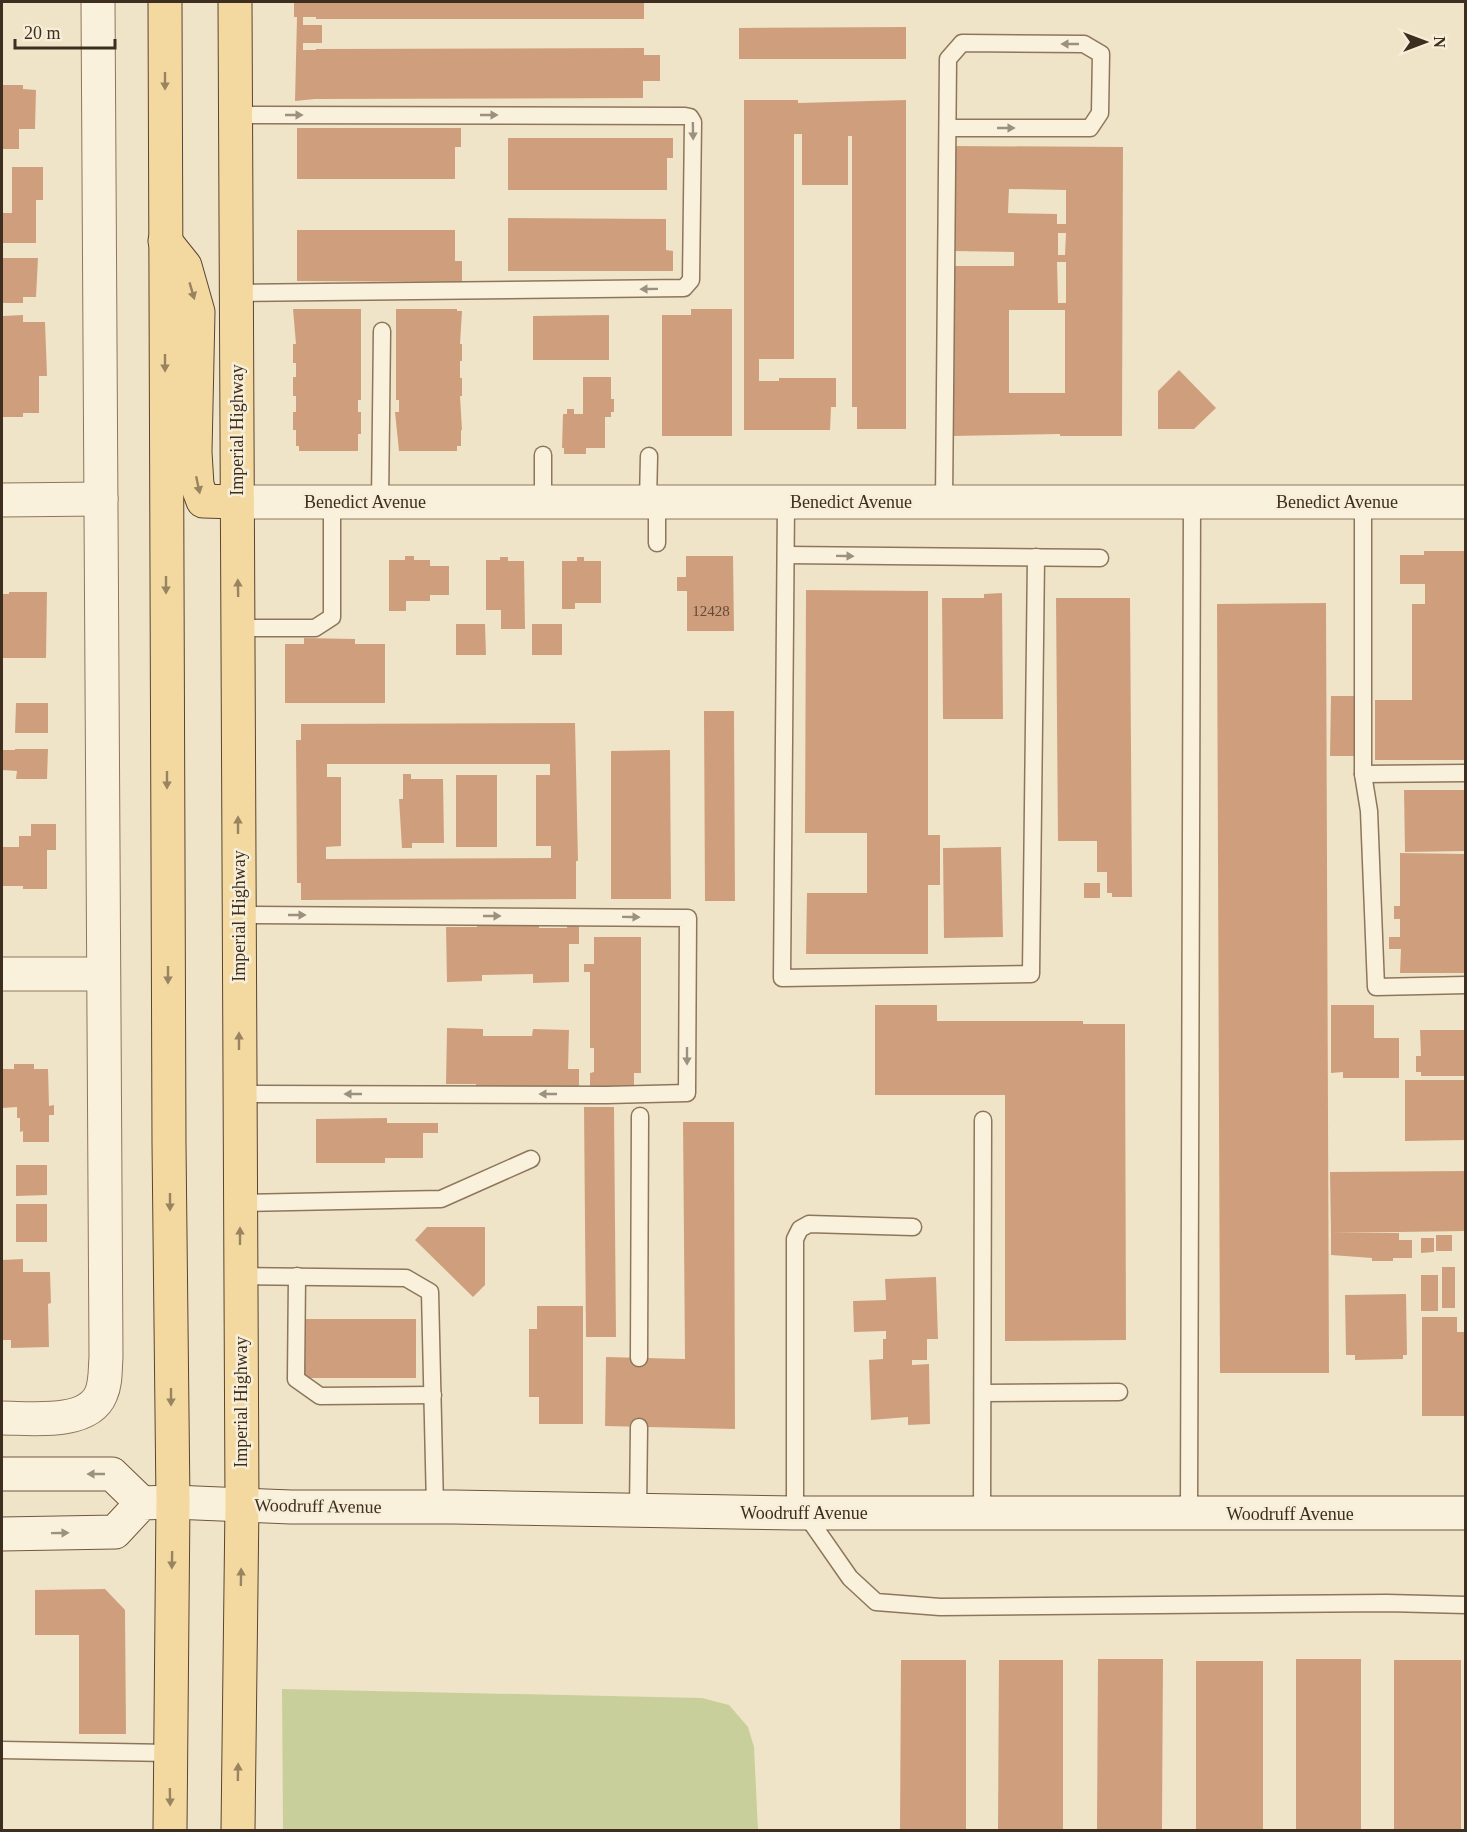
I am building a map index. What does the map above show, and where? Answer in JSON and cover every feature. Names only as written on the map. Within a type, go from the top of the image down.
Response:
[{"type":"main road","points":[[165,2],[169,1144],[158,1502],[169,1753],[170,1830]]},
{"type":"main road","name":"Imperial Highway","points":[[235,2],[242,1504],[238,1830]]},
{"type":"main road","points":[[165,241],[185,266],[198,312],[196,485],[203,501],[237,502]]},
{"type":"street","points":[[2,1418],[70,1416],[84,1413],[100,1397],[104,1387],[106,1357],[98,2]]},
{"type":"street","points":[[2,500],[101,499]]},
{"type":"street","name":"Benedict Avenue","points":[[237,502],[1466,502]]},
{"type":"street","points":[[2,974],[103,974]]},
{"type":"street","points":[[2,1474],[112,1474],[158,1502],[115,1532],[2,1534]]},
{"type":"street","name":"Woodruff Avenue","points":[[158,1502],[291,1507],[435,1507],[638,1512],[1466,1513]]},
{"type":"lane","points":[[944,502],[948,59],[962,44],[1084,44],[1101,54],[1100,113],[1090,128],[948,128]]},
{"type":"lane","points":[[236,115],[684,116],[690,117],[693,122],[691,280],[684,288],[236,293]]},
{"type":"lane","points":[[380,502],[382,331]]},
{"type":"lane","points":[[543,455],[543,502]]},
{"type":"lane","points":[[648,456],[657,543]]},
{"type":"lane","points":[[238,628],[315,628],[332,617],[332,502]]},
{"type":"lane","points":[[786,502],[782,978],[1031,974],[1036,557]]},
{"type":"lane","points":[[1189,1514],[1192,502]]},
{"type":"lane","points":[[1362,502],[1362,774],[1369,811],[1376,987],[1466,985]]},
{"type":"lane","points":[[786,555],[1100,558]]},
{"type":"lane","points":[[1362,774],[1466,773]]},
{"type":"lane","points":[[239,915],[688,918],[687,1093],[607,1095],[239,1094]]},
{"type":"lane","points":[[639,1358],[640,1116]]},
{"type":"lane","points":[[982,1120],[982,1513]]},
{"type":"lane","points":[[240,1203],[441,1199],[531,1159]]},
{"type":"lane","points":[[913,1227],[809,1224],[800,1229],[795,1239],[800,1513],[850,1578],[876,1602],[940,1607],[1387,1603],[1466,1605]]},
{"type":"lane","points":[[240,1276],[406,1278],[430,1292],[435,1507]]},
{"type":"lane","points":[[297,1276],[296,1378],[320,1396],[433,1395]]},
{"type":"lane","points":[[982,1393],[1119,1392]]},
{"type":"lane","points":[[638,1512],[639,1427]]},
{"type":"lane","points":[[2,1750],[169,1753]]},
{"type":"green space","points":[[282,1689],[702,1698],[729,1705],[748,1727],[754,1747],[758,1830],[283,1830]]},
{"type":"building","points":[[294,2],[644,2],[644,19],[316,19],[316,17],[303,17],[303,25],[322,25],[322,43],[303,43],[303,50],[644,48],[644,55],[660,55],[660,81],[643,81],[643,98],[315,99],[295,101],[297,17],[294,17]]},
{"type":"building","points":[[906,27],[906,59],[739,59],[739,28]]},
{"type":"building","points":[[2,85],[23,85],[23,89],[36,90],[35,129],[19,129],[19,149],[2,149]]},
{"type":"building","points":[[744,100],[798,100],[798,103],[906,100],[906,429],[857,429],[857,407],[852,407],[852,136],[848,136],[848,185],[802,185],[802,134],[794,134],[794,359],[759,359],[759,381],[779,381],[779,378],[836,378],[836,407],[831,407],[830,430],[744,430]]},
{"type":"building","points":[[297,128],[461,128],[461,147],[455,147],[455,179],[297,179]]},
{"type":"building","points":[[508,138],[673,138],[673,158],[667,158],[667,190],[508,190]]},
{"type":"building","points":[[952,146],[1123,147],[1122,436],[1060,436],[1060,434],[952,436],[952,266],[1014,266],[1014,252],[952,251]],"holes":[[[1009,189],[1066,190],[1066,224],[1057,224],[1057,214],[1008,213]],[[1058,233],[1066,233],[1065,255],[1058,255]],[[1057,262],[1066,262],[1066,303],[1058,303]],[[1009,310],[1065,310],[1065,393],[1009,393]]]},
{"type":"building","points":[[12,167],[43,167],[43,200],[36,200],[36,243],[2,243],[2,213],[12,213]]},
{"type":"building","points":[[508,218],[666,219],[666,250],[673,251],[673,271],[508,271]]},
{"type":"building","points":[[297,230],[455,230],[455,261],[462,261],[462,282],[297,281]]},
{"type":"building","points":[[2,258],[38,258],[36,297],[23,297],[23,303],[2,303]]},
{"type":"building","points":[[293,309],[361,309],[361,400],[358,400],[358,412],[361,412],[361,434],[358,434],[358,451],[299,451],[299,446],[296,446],[296,430],[293,430],[296,396],[293,396],[293,377],[296,377],[296,363],[293,363],[293,344],[296,344]]},
{"type":"building","points":[[396,309],[457,309],[457,311],[462,311],[460,378],[462,378],[462,396],[460,396],[462,430],[461,446],[457,446],[457,451],[399,451],[395,412],[399,412],[399,400],[396,400]]},
{"type":"building","points":[[691,309],[732,309],[732,436],[662,436],[662,315],[691,315]]},
{"type":"building","points":[[23,315],[23,322],[45,322],[47,376],[39,376],[39,413],[23,413],[23,417],[2,417],[3,316]]},
{"type":"building","points":[[609,315],[609,360],[533,360],[533,316]]},
{"type":"building","points":[[1179,370],[1216,408],[1194,429],[1158,429],[1158,391]]},
{"type":"building","points":[[583,377],[611,377],[611,399],[614,399],[614,412],[611,412],[611,417],[605,417],[605,448],[586,448],[586,454],[564,454],[564,448],[562,448],[563,414],[567,414],[567,409],[574,409],[574,414],[583,414]]},
{"type":"building","points":[[1424,551],[1466,551],[1466,760],[1375,760],[1375,700],[1412,700],[1412,604],[1425,604],[1425,584],[1400,584],[1400,555],[1424,555]]},
{"type":"building","points":[[405,556],[414,556],[414,560],[430,560],[430,566],[449,566],[449,595],[430,595],[430,601],[406,601],[406,611],[389,611],[389,560],[405,560]]},
{"type":"building","points":[[686,556],[733,556],[734,631],[687,631],[687,591],[677,591],[677,577],[686,577]]},
{"type":"building","points":[[500,557],[508,557],[508,561],[524,561],[525,629],[501,629],[501,610],[486,610],[486,560],[500,560]]},
{"type":"building","points":[[577,557],[584,557],[584,561],[601,561],[601,603],[575,603],[575,609],[562,609],[562,561],[577,561]]},
{"type":"building","points":[[806,590],[928,591],[928,835],[940,835],[940,885],[928,885],[928,954],[806,954],[807,893],[867,893],[867,833],[805,833]]},
{"type":"building","points":[[9,592],[47,592],[46,658],[2,658],[2,594],[9,594]]},
{"type":"building","points":[[1002,593],[1003,719],[943,719],[942,598],[984,598],[984,594]]},
{"type":"building","points":[[1056,598],[1130,598],[1132,897],[1112,897],[1112,893],[1107,893],[1107,872],[1097,872],[1097,841],[1058,841]]},
{"type":"building","points":[[1326,603],[1329,1373],[1220,1373],[1217,604]]},
{"type":"building","points":[[456,624],[485,624],[486,655],[456,655]]},
{"type":"building","points":[[532,624],[562,624],[562,655],[532,655]]},
{"type":"building","points":[[304,638],[355,639],[355,644],[385,644],[385,703],[285,703],[285,644],[304,644]]},
{"type":"building","points":[[1331,696],[1354,696],[1354,756],[1330,756]]},
{"type":"building","points":[[16,703],[48,703],[48,733],[15,733]]},
{"type":"building","points":[[704,711],[734,711],[735,901],[705,901]]},
{"type":"building","points":[[575,723],[578,861],[576,861],[576,899],[301,900],[301,883],[297,883],[296,740],[301,740],[301,724]],"holes":[[[327,764],[550,764],[550,775],[536,775],[536,846],[551,846],[551,858],[326,859],[326,847],[341,846],[341,777],[327,777]]]},
{"type":"building","points":[[48,749],[47,779],[16,779],[17,771],[2,770],[2,750]]},
{"type":"building","points":[[670,750],[671,899],[611,899],[611,751]]},
{"type":"building","points":[[403,774],[411,774],[411,779],[443,779],[444,843],[412,843],[412,848],[402,848],[399,799],[403,799]]},
{"type":"building","points":[[456,775],[497,775],[497,847],[456,847]]},
{"type":"building","points":[[1404,790],[1466,790],[1466,851],[1405,852]]},
{"type":"building","points":[[31,824],[56,824],[56,850],[47,850],[47,889],[2,886],[2,847],[19,847],[19,836],[31,836]]},
{"type":"building","points":[[1001,847],[1003,937],[944,938],[943,848]]},
{"type":"building","points":[[1400,853],[1466,854],[1466,973],[1400,973],[1401,949],[1389,949],[1389,937],[1400,937],[1400,919],[1394,919],[1394,906],[1400,906]]},
{"type":"building","points":[[1084,883],[1100,883],[1100,898],[1084,898]]},
{"type":"building","points":[[477,925],[539,925],[539,928],[567,928],[567,925],[579,925],[579,944],[569,944],[569,982],[533,983],[533,974],[482,975],[482,981],[447,982],[446,927],[477,927]]},
{"type":"building","points":[[594,937],[641,937],[641,1073],[634,1073],[634,1087],[590,1087],[590,1073],[594,1072],[594,1048],[590,1048],[590,972],[584,972],[584,964],[594,964]]},
{"type":"building","points":[[875,1005],[937,1005],[937,1021],[1083,1021],[1083,1024],[1125,1024],[1126,1340],[1005,1341],[1005,1095],[875,1095]]},
{"type":"building","points":[[1331,1005],[1374,1005],[1374,1038],[1399,1038],[1399,1078],[1343,1078],[1343,1072],[1331,1073]]},
{"type":"building","points":[[447,1028],[483,1029],[483,1036],[532,1036],[533,1029],[569,1030],[568,1069],[579,1069],[579,1088],[476,1088],[476,1084],[446,1084]]},
{"type":"building","points":[[1420,1030],[1466,1030],[1466,1076],[1421,1076],[1421,1072],[1416,1072],[1416,1056],[1421,1056]]},
{"type":"building","points":[[14,1064],[34,1064],[34,1069],[48,1069],[49,1106],[54,1105],[54,1115],[49,1115],[49,1142],[23,1142],[20,1118],[17,1118],[17,1107],[2,1108],[2,1069],[14,1069]]},
{"type":"building","points":[[1405,1080],[1466,1080],[1466,1140],[1405,1141]]},
{"type":"building","points":[[584,1107],[614,1107],[616,1337],[586,1337]]},
{"type":"building","points":[[387,1118],[387,1123],[438,1123],[438,1133],[423,1133],[423,1158],[385,1158],[385,1163],[316,1163],[316,1119]]},
{"type":"building","points":[[683,1122],[734,1122],[735,1429],[605,1426],[606,1357],[685,1359]]},
{"type":"building","points":[[16,1165],[47,1165],[47,1195],[16,1196]]},
{"type":"building","points":[[1466,1171],[1466,1231],[1331,1233],[1330,1172]]},
{"type":"building","points":[[16,1204],[47,1204],[47,1242],[16,1242]]},
{"type":"building","points":[[427,1227],[485,1227],[485,1285],[473,1297],[415,1240]]},
{"type":"building","points":[[1331,1233],[1399,1233],[1399,1240],[1412,1240],[1412,1258],[1372,1261],[1372,1258],[1331,1255]]},
{"type":"building","points":[[1436,1235],[1452,1235],[1452,1251],[1436,1251]]},
{"type":"building","points":[[1421,1238],[1434,1238],[1434,1252],[1421,1253]]},
{"type":"building","points":[[23,1259],[23,1272],[50,1272],[49,1347],[11,1348],[11,1340],[2,1340],[2,1260]]},
{"type":"building","points":[[1442,1267],[1455,1267],[1455,1308],[1442,1308]]},
{"type":"building","points":[[1421,1275],[1438,1275],[1438,1311],[1421,1311]]},
{"type":"building","points":[[936,1277],[938,1339],[927,1339],[927,1360],[912,1360],[912,1365],[929,1364],[930,1424],[908,1425],[908,1417],[871,1420],[869,1360],[883,1359],[883,1339],[886,1339],[886,1331],[854,1332],[853,1301],[886,1300],[885,1279]]},
{"type":"building","points":[[1406,1294],[1407,1355],[1403,1355],[1403,1359],[1355,1360],[1355,1355],[1346,1355],[1345,1295]]},
{"type":"building","points":[[537,1306],[583,1306],[583,1424],[539,1424],[539,1397],[529,1397],[529,1329],[537,1329]]},
{"type":"building","points":[[1422,1317],[1457,1317],[1457,1332],[1466,1332],[1466,1416],[1422,1416]]},
{"type":"building","points":[[305,1319],[416,1319],[416,1378],[305,1378]]},
{"type":"building","points":[[105,1589],[125,1610],[126,1734],[79,1734],[79,1635],[35,1635],[35,1590]]},
{"type":"building","points":[[1098,1659],[1163,1659],[1162,1830],[1097,1830]]},
{"type":"building","points":[[1296,1659],[1361,1659],[1361,1830],[1296,1830]]},
{"type":"building","points":[[901,1660],[966,1660],[966,1830],[900,1830]]},
{"type":"building","points":[[999,1660],[1063,1660],[1063,1830],[998,1830]]},
{"type":"building","points":[[1394,1660],[1461,1660],[1461,1830],[1394,1830]]},
{"type":"building","points":[[1196,1661],[1263,1661],[1263,1830],[1196,1830]]}]
